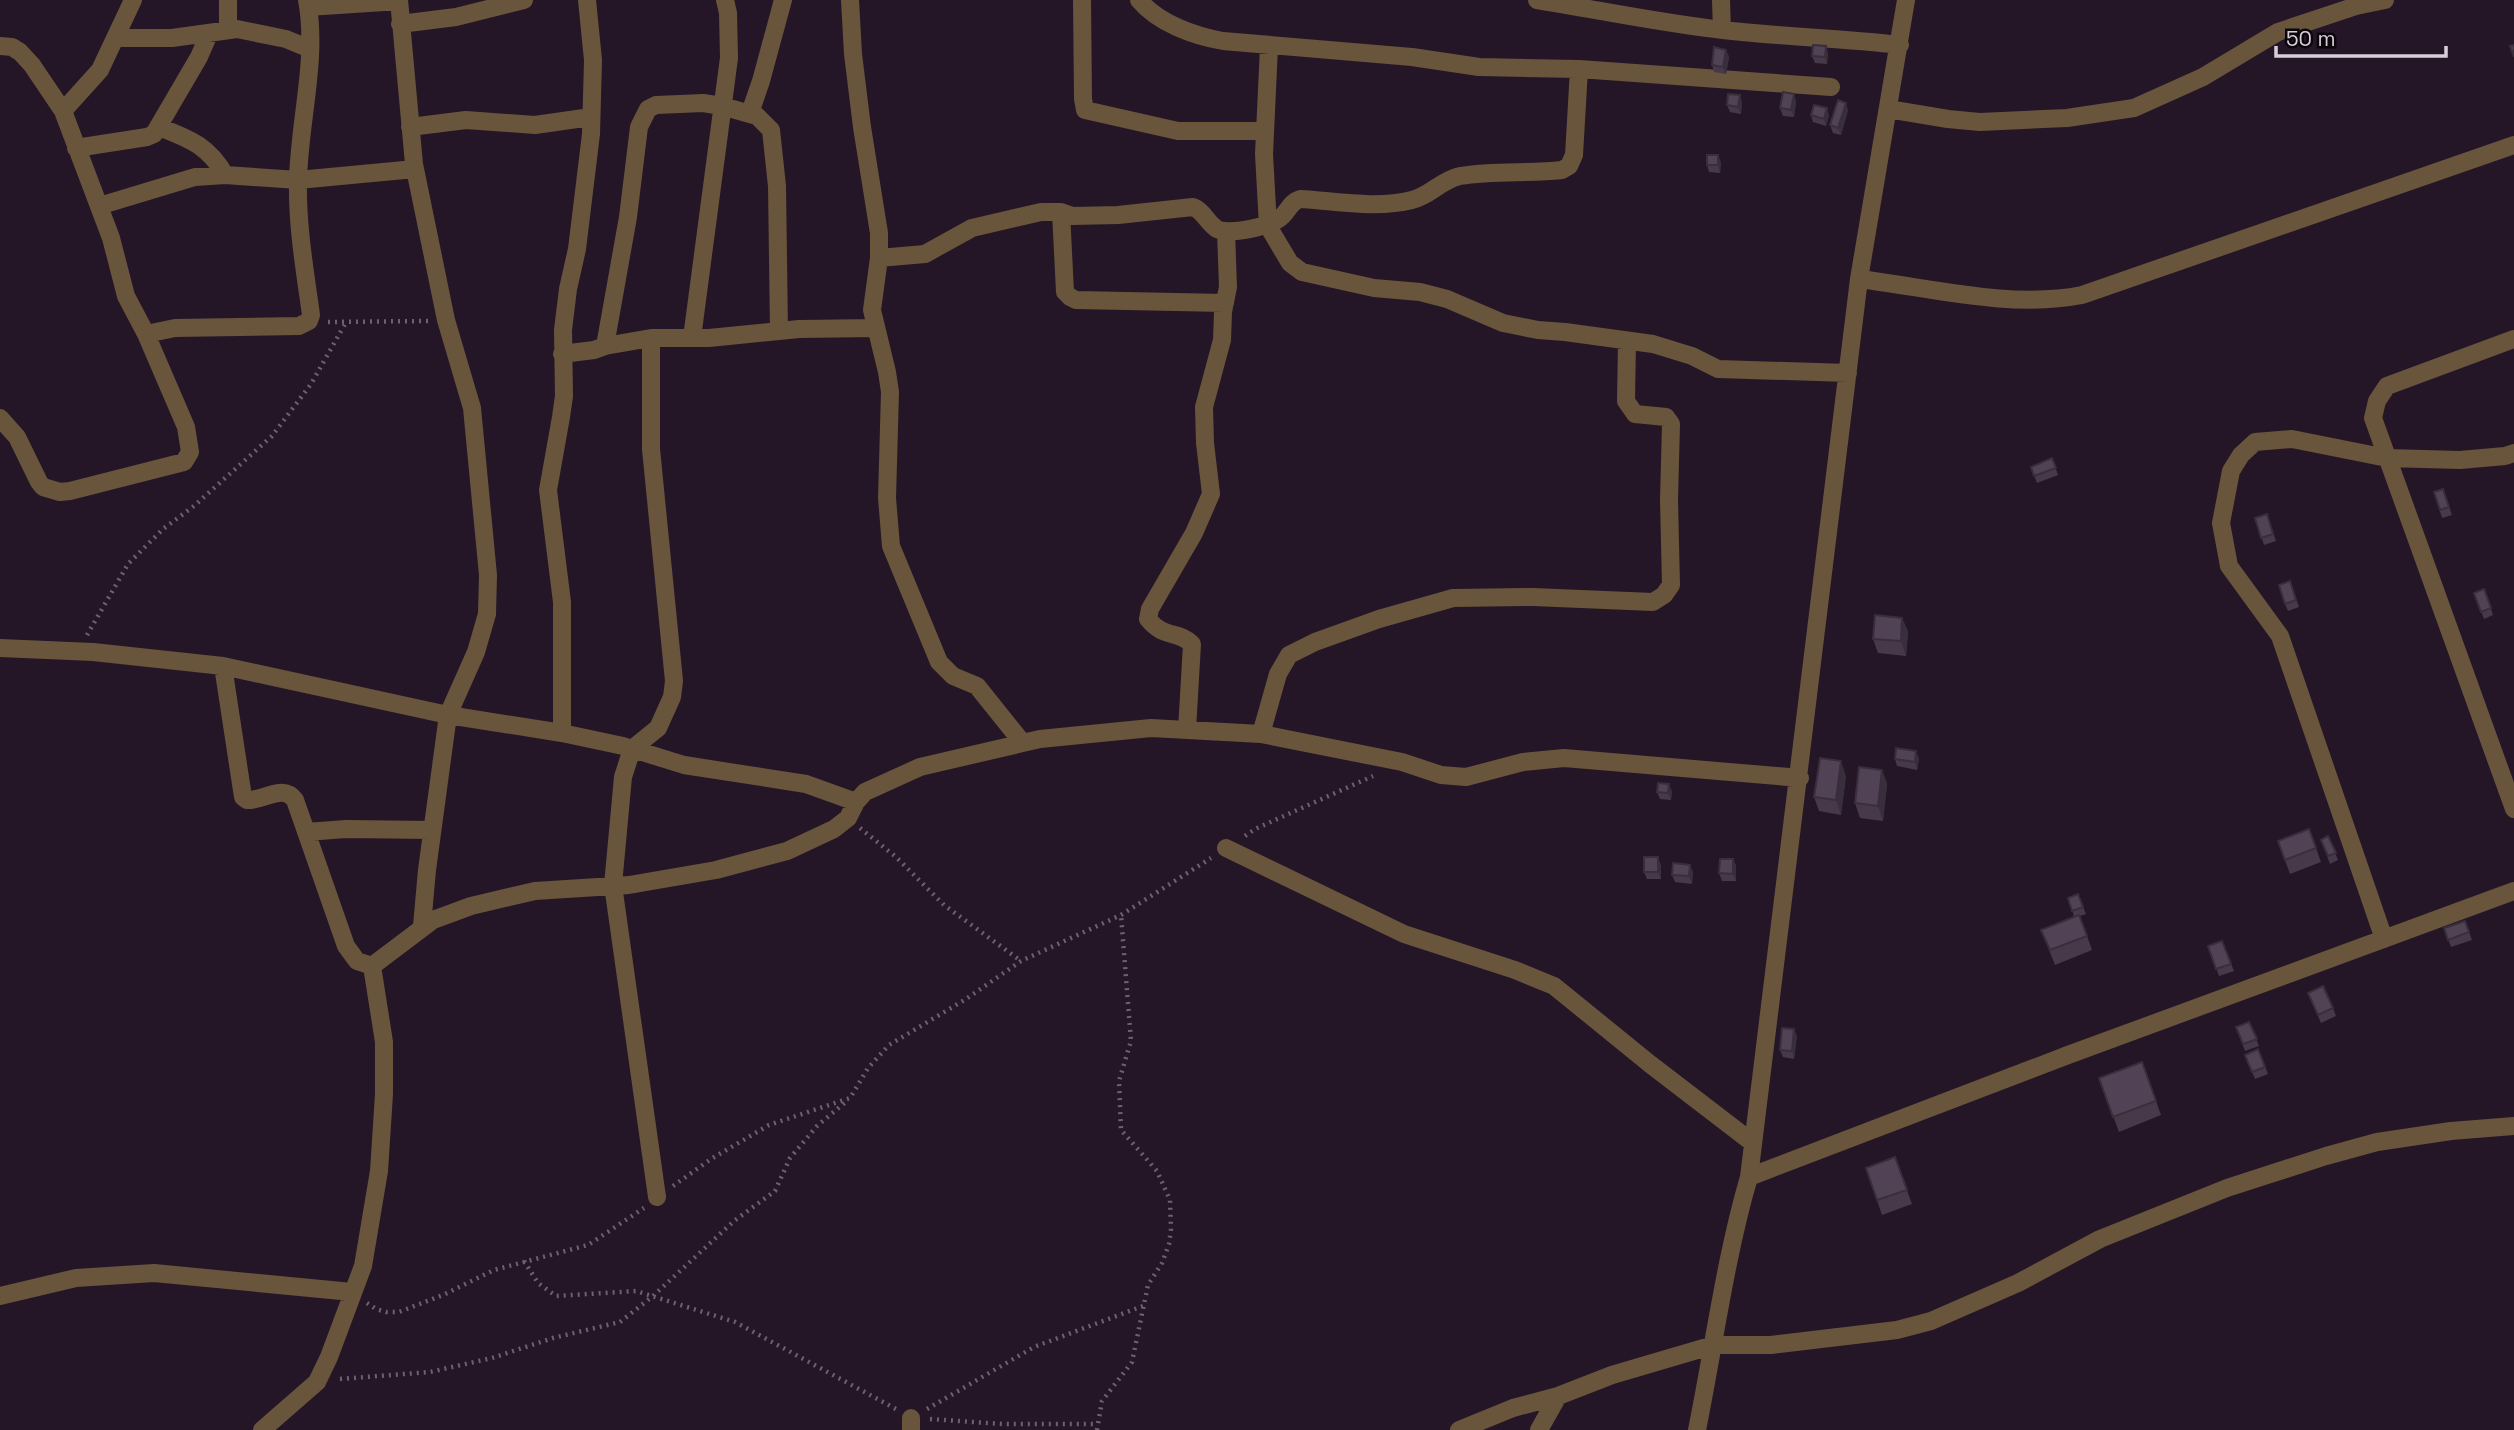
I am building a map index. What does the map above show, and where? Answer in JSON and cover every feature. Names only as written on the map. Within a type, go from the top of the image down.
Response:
[{"type":"street","points":[[63,111],[100,70],[132,0]]},
{"type":"street","points":[[228,0],[228,30]]},
{"type":"street","points":[[401,24],[473,13],[524,0]]},
{"type":"street","points":[[562,733],[562,603],[548,490],[564,396],[562,354],[568,289],[577,249],[586,181],[593,60],[587,0]]},
{"type":"street","points":[[692,338],[729,58],[725,0]]},
{"type":"street","points":[[750,113],[783,0]]},
{"type":"street","points":[[850,0],[853,54],[879,233],[879,258],[872,310],[890,392],[887,498],[891,546],[939,662],[953,676],[977,686],[1022,742]]},
{"type":"street","points":[[1082,0],[1085,110],[1178,131],[1265,131]]},
{"type":"street","points":[[1139,0],[1155,14],[1194,34],[1269,47],[1412,57],[1479,67],[1579,69],[1831,87]]},
{"type":"street","points":[[1537,0],[1563,2],[1647,20],[1723,30],[1900,45]]},
{"type":"street","points":[[1721,0],[1723,30]]},
{"type":"street","points":[[1697,1430],[1736,1223],[1749,1177],[1800,778],[1859,279],[1906,0]]},
{"type":"street","points":[[1888,109],[1980,122],[2054,120],[2134,108],[2203,77],[2278,32],[2356,6],[2385,0]]},
{"type":"street","points":[[146,334],[175,328],[299,326],[309,321],[311,315],[298,180],[310,50],[308,4],[399,1],[415,169],[446,320],[472,408],[488,575],[487,614],[476,652],[448,715],[422,926]]},
{"type":"street","points":[[115,38],[172,38],[245,30],[286,39],[310,50]]},
{"type":"street","points":[[76,148],[154,134],[199,57],[209,34]]},
{"type":"street","points":[[0,46],[12,47],[26,59],[63,111],[111,238],[126,296],[146,334],[186,427],[190,453],[184,462],[149,473],[60,492],[43,487],[17,437],[0,418]]},
{"type":"street","points":[[1269,47],[1264,154],[1268,226],[1290,263],[1302,272],[1374,288],[1420,292],[1447,299],[1503,323],[1538,331],[1565,331],[1653,344],[1692,356],[1718,369],[1848,373]]},
{"type":"street","points":[[879,258],[925,254],[972,228],[1041,212],[1061,212],[1072,216],[1118,215],[1193,207],[1199,209],[1216,228],[1226,231],[1268,226],[1280,218],[1294,201],[1300,199],[1349,203],[1399,202],[1421,197],[1442,182],[1455,177],[1505,171],[1566,169],[1574,155],[1579,69]]},
{"type":"street","points":[[605,346],[628,217],[638,133],[648,109],[656,105],[703,103],[750,113],[766,125],[773,136],[778,196],[779,331]]},
{"type":"street","points":[[410,127],[466,120],[535,125],[591,117]]},
{"type":"street","points":[[159,127],[182,136],[213,155],[225,175]]},
{"type":"street","points":[[1859,279],[1994,298],[2053,301],[2082,295],[2514,145]]},
{"type":"street","points":[[99,206],[195,177],[225,175],[298,180],[415,169]]},
{"type":"street","points":[[1061,212],[1065,292],[1070,298],[1224,303]]},
{"type":"street","points":[[1187,730],[1192,643],[1156,629],[1148,619],[1150,609],[1194,533],[1210,494],[1204,407],[1222,340],[1224,303],[1228,287],[1226,231]]},
{"type":"street","points":[[562,354],[651,338],[692,338],[799,329],[875,328]]},
{"type":"street","points":[[651,338],[651,449],[674,681],[673,697],[657,728],[632,749],[623,777],[613,885],[657,1197]]},
{"type":"street","points":[[2514,339],[2387,386],[2377,401],[2373,418],[2514,809]]},
{"type":"street","points":[[1261,734],[1278,674],[1289,655],[1315,642],[1366,624],[1453,598],[1533,597],[1653,602],[1664,595],[1671,585],[1671,424],[1665,417],[1635,414],[1629,407],[1625,394],[1627,341]]},
{"type":"street","points":[[2384,939],[2280,636],[2229,566],[2221,523],[2231,471],[2241,455],[2255,442],[2292,439],[2387,458],[2460,460],[2514,453]]},
{"type":"street","points":[[0,648],[77,652],[223,666],[448,715],[562,733],[632,749],[684,765],[806,784],[852,810]]},
{"type":"street","points":[[223,666],[243,797],[252,801],[284,791],[296,800],[346,946],[357,961],[372,966]]},
{"type":"street","points":[[372,966],[422,926],[471,906],[534,891],[629,885],[716,870],[787,851],[834,828],[865,792],[920,767],[1022,742],[1151,728],[1261,734],[1402,762],[1441,775],[1466,777],[1523,762],[1564,758],[1800,778]]},
{"type":"street","points":[[306,832],[346,829],[432,830]]},
{"type":"street","points":[[1226,848],[1404,934],[1515,970],[1554,986],[1753,1143]]},
{"type":"street","points":[[1749,1177],[2067,1055],[2514,891]]},
{"type":"street","points":[[262,1430],[317,1382],[363,1266],[379,1171],[383,1107],[384,1042],[372,966]]},
{"type":"street","points":[[1459,1430],[1513,1408],[1714,1345],[1771,1345],[1896,1330],[1931,1321],[2018,1283],[2100,1239],[2227,1188],[2377,1142],[2451,1131],[2514,1126]]},
{"type":"street","points":[[0,1296],[76,1278],[154,1273],[352,1292]]},
{"type":"street","points":[[1539,1430],[1558,1396]]},
{"type":"path","points":[[309,321],[345,324],[446,320]]},
{"type":"path","points":[[77,652],[128,564],[163,529],[194,506],[271,436],[311,384],[345,324]]},
{"type":"path","points":[[317,1382],[430,1372],[492,1358],[553,1338],[620,1322],[653,1296],[734,1221],[775,1191],[790,1158],[817,1126],[850,1098],[889,1045],[966,999],[1021,961],[1121,915],[1255,829],[1402,762]]},
{"type":"path","points":[[852,810],[944,905],[1021,961]]},
{"type":"path","points":[[524,1261],[538,1283],[556,1296],[636,1291],[735,1322],[911,1424],[1097,1427],[1102,1401],[1132,1362],[1149,1285],[1169,1244],[1171,1229],[1170,1200],[1157,1171],[1121,1130],[1119,1081],[1131,1041],[1121,915]]},
{"type":"path","points":[[352,1292],[376,1310],[399,1311],[443,1295],[494,1270],[588,1245],[620,1226],[711,1159],[769,1125],[850,1098]]},
{"type":"path","points":[[911,1424],[1034,1347],[1143,1306]]},
{"type":"building","points":[[1813,45],[1826,46],[1825,57],[1812,56]]},
{"type":"building","points":[[1714,47],[1726,50],[1723,67],[1712,65]]},
{"type":"building","points":[[1783,92],[1794,94],[1791,110],[1780,108]]},
{"type":"building","points":[[1728,94],[1740,95],[1738,107],[1727,105]]},
{"type":"building","points":[[1838,100],[1846,103],[1838,128],[1830,125]]},
{"type":"building","points":[[1814,105],[1827,108],[1824,119],[1811,115]]},
{"type":"building","points":[[1707,155],[1718,155],[1718,165],[1707,165]]},
{"type":"building","points":[[2052,458],[2056,468],[2034,476],[2031,467]]},
{"type":"building","points":[[2443,489],[2449,507],[2440,510],[2434,492]]},
{"type":"building","points":[[2267,514],[2273,534],[2261,538],[2255,518]]},
{"type":"building","points":[[2290,581],[2296,600],[2285,604],[2279,585]]},
{"type":"building","points":[[2484,589],[2491,608],[2481,612],[2474,593]]},
{"type":"building","points":[[1875,615],[1902,618],[1901,641],[1873,639]]},
{"type":"building","points":[[1896,748],[1916,751],[1915,762],[1895,759]]},
{"type":"building","points":[[1820,758],[1841,761],[1836,800],[1814,797]]},
{"type":"building","points":[[1859,767],[1882,770],[1878,806],[1855,803]]},
{"type":"building","points":[[1658,783],[1669,784],[1668,793],[1657,792]]},
{"type":"building","points":[[2309,829],[2316,848],[2285,860],[2278,841]]},
{"type":"building","points":[[2328,836],[2336,853],[2328,856],[2321,840]]},
{"type":"building","points":[[1644,857],[1658,857],[1658,872],[1644,872]]},
{"type":"building","points":[[1720,859],[1733,859],[1733,874],[1719,873]]},
{"type":"building","points":[[1673,863],[1690,865],[1689,876],[1672,875]]},
{"type":"building","points":[[2078,894],[2083,907],[2072,911],[2068,898]]},
{"type":"building","points":[[2079,915],[2087,936],[2050,950],[2041,930]]},
{"type":"building","points":[[2465,921],[2469,932],[2448,940],[2444,928]]},
{"type":"building","points":[[2222,941],[2231,964],[2216,969],[2208,946]]},
{"type":"building","points":[[2323,986],[2333,1008],[2318,1015],[2308,993]]},
{"type":"building","points":[[2249,1022],[2257,1039],[2243,1044],[2236,1027]]},
{"type":"building","points":[[1782,1028],[1794,1029],[1792,1051],[1780,1050]]},
{"type":"building","points":[[2258,1049],[2265,1067],[2252,1072],[2245,1055]]},
{"type":"building","points":[[2142,1062],[2156,1101],[2113,1117],[2099,1078]]},
{"type":"building","points":[[1895,1157],[1907,1190],[1877,1200],[1866,1168]]}]
